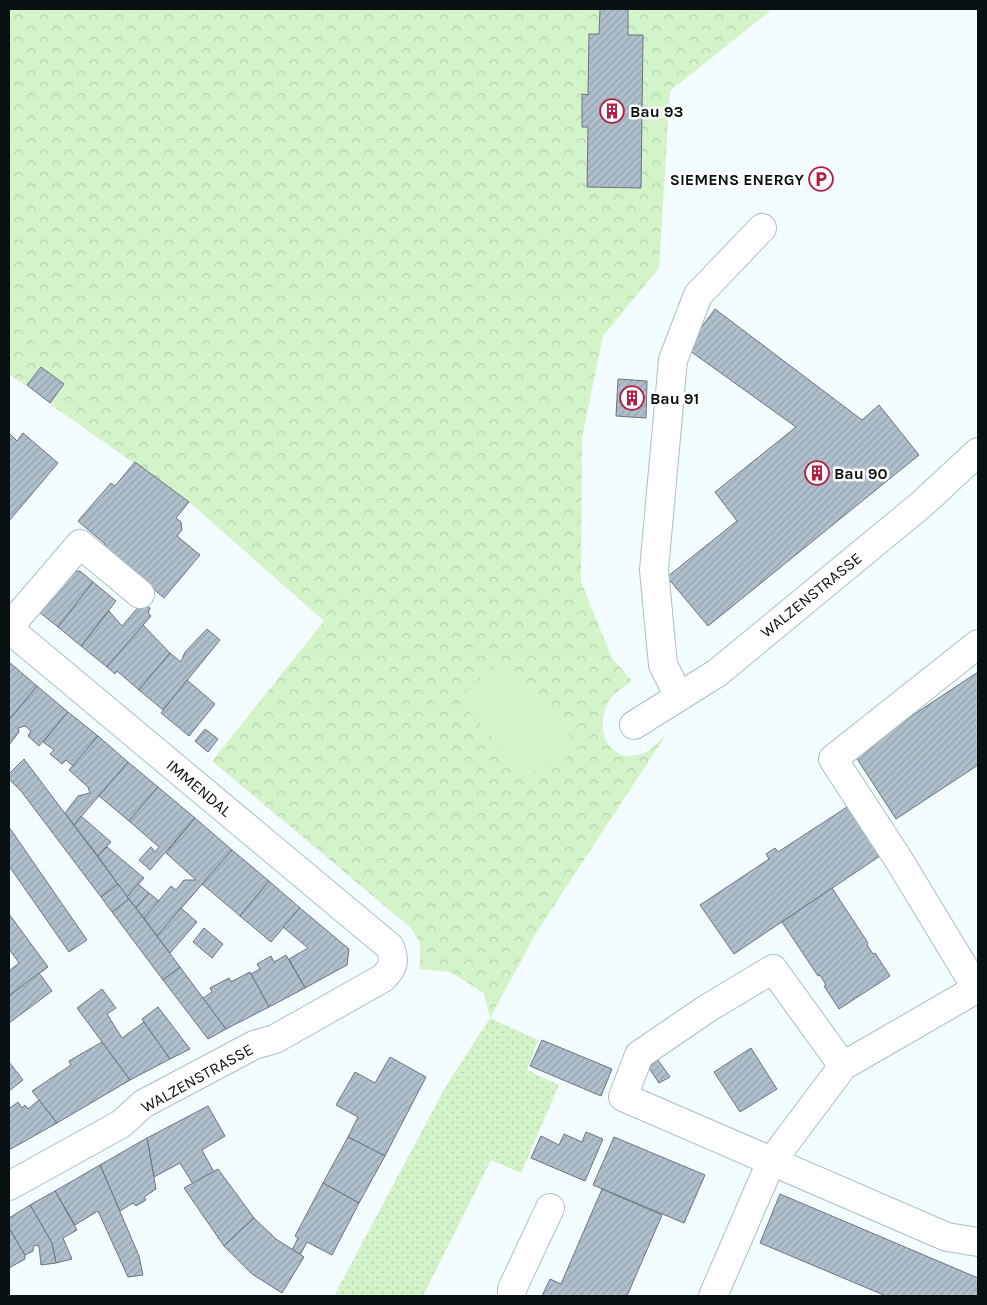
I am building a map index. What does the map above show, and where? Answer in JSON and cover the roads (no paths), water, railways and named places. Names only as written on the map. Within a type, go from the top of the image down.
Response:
[{"type":"street","points":[[679,696],[663,665],[654,570],[673,360],[698,296],[762,228]]},
{"type":"street","name":"WALZENSTRASSE","points":[[634,725],[717,673],[922,504],[978,452]]},
{"type":"street","points":[[9,628],[80,544],[140,594]]},
{"type":"street","name":"IMMENDAL","points":[[9,628],[390,947]]},
{"type":"street","points":[[713,1296],[771,1162],[843,1066],[978,989],[897,857],[833,759],[978,644]]},
{"type":"street","name":"WALZENSTRASSE","points":[[9,1186],[121,1124],[143,1104],[254,1045],[275,1039],[383,978],[392,969],[394,958],[390,947]]},
{"type":"street","points":[[843,1066],[773,969],[708,1008],[639,1054],[623,1097],[947,1237],[978,1242]]},
{"type":"street","points":[[512,1296],[512,1289],[550,1208]]},
{"type":"place","name":"Bau 93","points":[[612,111]]},
{"type":"place","name":"SIEMENS ENERGY","points":[[821,179]]},
{"type":"place","name":"Bau 91","points":[[632,398]]},
{"type":"place","name":"Bau 90","points":[[817,473]]}]
